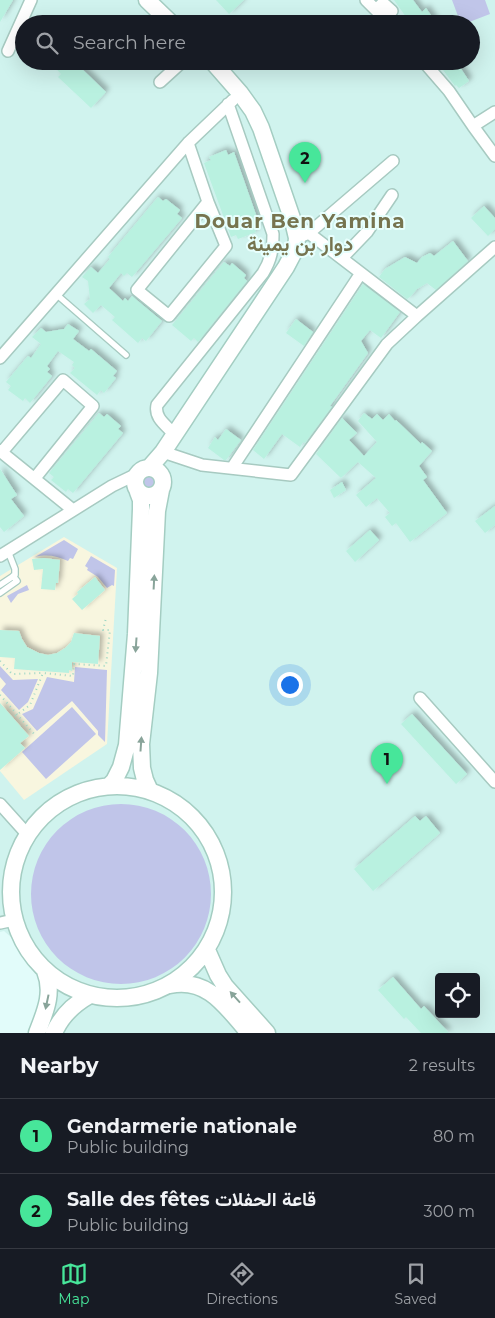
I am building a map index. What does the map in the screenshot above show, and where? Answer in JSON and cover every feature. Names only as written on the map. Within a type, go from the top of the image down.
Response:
[{"type":"main road","points":[[147,0],[163,15]]},
{"type":"main road","points":[[150,791],[142,768],[141,744],[149,673],[157,511],[152,476],[174,434],[286,268],[303,236],[293,221],[261,128],[253,111],[234,98],[217,70]]},
{"type":"main road","points":[[109,786],[114,781],[121,767],[127,745],[136,634],[141,509],[141,500],[135,483],[152,476]]},
{"type":"main road","points":[[138,492],[146,496],[158,493],[152,476]]},
{"type":"main road","points":[[109,786],[130,786],[150,791],[181,807],[194,819],[205,833],[217,857],[223,882],[223,900],[215,934],[207,950],[197,963],[170,984],[131,998],[90,995],[66,986],[45,970],[7,921],[11,876],[17,854],[27,834],[49,810],[77,793],[109,786]]},
{"type":"main road","points":[[207,950],[214,969],[225,986],[267,1033]]},
{"type":"main road","points":[[37,1033],[49,998],[49,984],[45,970]]},
{"type":"main road","points":[[170,984],[185,983],[200,986],[207,990],[219,1000],[249,1033]]},
{"type":"main road","points":[[54,1033],[70,1008],[90,995]]},
{"type":"street","points":[[24,15],[31,0]]},
{"type":"street","points":[[366,0],[381,15]]},
{"type":"street","points":[[8,51],[15,35]]},
{"type":"street","points":[[160,82],[173,70]]},
{"type":"street","points":[[433,70],[495,156]]},
{"type":"street","points":[[0,358],[188,143],[234,98],[273,234],[273,248],[263,273],[157,405],[156,412],[159,419],[174,434]]},
{"type":"street","points":[[473,126],[495,112]]},
{"type":"street","points":[[188,143],[208,202],[226,246],[169,316],[136,290],[208,202]]},
{"type":"street","points":[[393,161],[303,236],[342,258],[417,316]]},
{"type":"street","points":[[342,258],[366,232],[392,195]]},
{"type":"street","points":[[163,452],[202,465],[291,475],[387,344],[495,246]]},
{"type":"street","points":[[232,468],[361,273]]},
{"type":"street","points":[[34,478],[92,406],[63,380],[1,451],[73,510]]},
{"type":"street","points":[[4,553],[112,486],[152,476]]},
{"type":"street","points":[[420,698],[495,782]]},
{"type":"street","points":[[0,804],[27,834]]},
{"type":"lane","points":[[56,294],[126,355]]},
{"type":"lane","points":[[0,585],[15,575],[15,569],[4,553]]},
{"type":"lane","points":[[0,592],[17,581],[13,576]]},
{"type":"path","points":[[0,661],[12,674],[73,676],[74,664],[106,666],[110,630],[103,630],[106,618]]},
{"type":"path","points":[[16,715],[30,705],[43,674]]},
{"type":"path","points":[[0,695],[36,736]]},
{"type":"shaded area","points":[[0,0],[495,0],[495,1033],[31,1033],[47,992],[13,939],[4,931],[0,932]]},
{"type":"shaded area","points":[[452,0],[485,0],[490,14],[480,18],[480,15],[458,15]]},
{"type":"shaded area","points":[[148,473],[156,481],[148,489],[140,481]]},
{"type":"shaded area","points":[[64,537],[117,568],[107,744],[24,800],[0,771],[0,576]]},
{"type":"shaded area","points":[[64,540],[78,549],[73,559],[70,558],[68,561],[52,556],[35,557]]},
{"type":"shaded area","points":[[91,556],[115,570],[114,586],[112,585],[107,588],[98,577],[87,570],[88,568],[85,566]]},
{"type":"shaded area","points":[[27,585],[29,590],[18,594],[11,603],[7,596]]},
{"type":"shaded area","points":[[0,666],[13,680],[38,679],[28,702],[19,710],[1,690],[6,684],[0,677]]},
{"type":"shaded area","points":[[75,667],[107,670],[105,742],[72,701],[37,731],[22,714],[33,709],[47,677],[74,682]]},
{"type":"shaded area","points":[[72,707],[96,734],[46,779],[22,752]]},
{"type":"shaded area","points":[[121,804],[139,806],[155,811],[171,819],[190,837],[196,844],[207,868],[211,894],[209,912],[204,928],[196,944],[178,963],[171,969],[147,980],[121,984],[103,982],[87,977],[71,969],[52,951],[46,944],[35,920],[31,894],[33,876],[38,860],[46,844],[64,825],[71,819],[95,808]]},
{"type":"building","points":[[0,0],[13,0],[0,22]]},
{"type":"building","points":[[216,0],[244,0],[229,14]]},
{"type":"building","points":[[394,0],[413,0],[422,12],[426,8],[431,15],[408,15],[405,15]]},
{"type":"building","points":[[57,70],[83,70],[106,92],[91,108],[58,77],[61,74]]},
{"type":"building","points":[[443,70],[462,70],[469,81],[459,88],[455,86]]},
{"type":"building","points":[[226,150],[228,155],[234,152],[260,226],[254,228],[256,232],[238,239],[236,235],[231,237],[204,163],[211,160],[209,157]]},
{"type":"building","points":[[158,197],[163,201],[166,199],[180,210],[177,214],[182,218],[132,277],[127,273],[124,276],[121,273],[109,288],[123,301],[125,298],[128,301],[132,296],[162,321],[146,341],[142,338],[138,343],[112,320],[115,317],[101,305],[93,313],[84,304],[90,299],[88,281],[82,277],[91,267],[98,273],[110,259],[108,257]]},
{"type":"building","points":[[484,206],[495,218],[495,229],[488,236],[471,218]]},
{"type":"building","points":[[453,241],[468,261],[436,290],[427,283],[417,289],[407,299],[379,277],[385,269],[405,257],[417,263],[422,257],[430,253],[434,256]]},
{"type":"building","points":[[224,262],[230,266],[232,263],[246,275],[244,278],[247,281],[198,342],[194,338],[191,341],[172,325]]},
{"type":"building","points":[[363,284],[400,312],[381,338],[370,330],[361,341],[368,353],[305,443],[303,442],[300,447],[282,434],[264,459],[253,450]]},
{"type":"building","points":[[296,319],[313,332],[304,346],[286,333]]},
{"type":"building","points":[[68,324],[79,331],[73,339],[89,351],[91,349],[117,371],[113,376],[116,378],[104,393],[101,390],[97,395],[70,373],[75,368],[72,365],[74,362],[58,351],[47,366],[50,369],[47,372],[52,376],[30,403],[25,398],[23,401],[8,390],[11,386],[6,382],[28,356],[31,358],[41,344],[32,337],[41,328],[46,332],[64,329]]},
{"type":"building","points":[[99,413],[104,417],[107,414],[121,426],[118,429],[123,433],[73,493],[68,489],[66,492],[51,480],[54,477],[49,473]]},
{"type":"building","points":[[364,413],[372,419],[377,414],[383,420],[389,414],[421,444],[422,442],[432,451],[419,466],[427,477],[423,480],[447,513],[410,542],[396,523],[392,526],[385,517],[390,513],[377,498],[366,507],[356,495],[376,478],[358,462],[341,478],[316,454],[342,418],[357,433],[349,440],[364,456],[377,442],[358,421]]},
{"type":"building","points":[[226,429],[241,440],[226,460],[224,460],[208,448],[215,437],[218,440]]},
{"type":"building","points":[[0,469],[17,495],[11,499],[24,516],[4,532],[0,527]]},
{"type":"building","points":[[342,482],[346,490],[334,498],[330,490]]},
{"type":"building","points":[[495,506],[495,525],[485,533],[475,521]]},
{"type":"building","points":[[370,530],[379,540],[355,562],[346,551]]},
{"type":"building","points":[[32,559],[60,560],[58,583],[56,583],[55,590],[41,589],[43,569],[34,570]]},
{"type":"building","points":[[95,577],[105,590],[82,610],[72,599],[78,594],[77,592]]},
{"type":"building","points":[[0,630],[19,631],[27,647],[48,655],[57,653],[65,648],[71,642],[74,633],[100,636],[98,664],[72,662],[72,671],[69,670],[69,673],[14,669],[15,658],[0,657]]},
{"type":"building","points":[[0,703],[29,736],[20,743],[25,748],[0,770]]},
{"type":"building","points":[[412,714],[467,774],[456,784],[401,724]]},
{"type":"building","points":[[415,816],[420,821],[426,816],[440,833],[373,891],[354,869]]},
{"type":"building","points":[[393,977],[421,1009],[424,1006],[449,1033],[421,1033],[406,1017],[404,1019],[378,990]]},
{"type":"place","name":"Salle des fêtes قاعة الحفلات","points":[[305,183]]},
{"type":"place","name":"Gendarmerie nationale","points":[[387,784]]},
{"type":"district","name":"Douar Ben Yamina دوار بن يمينة","points":[[300,232]]}]
